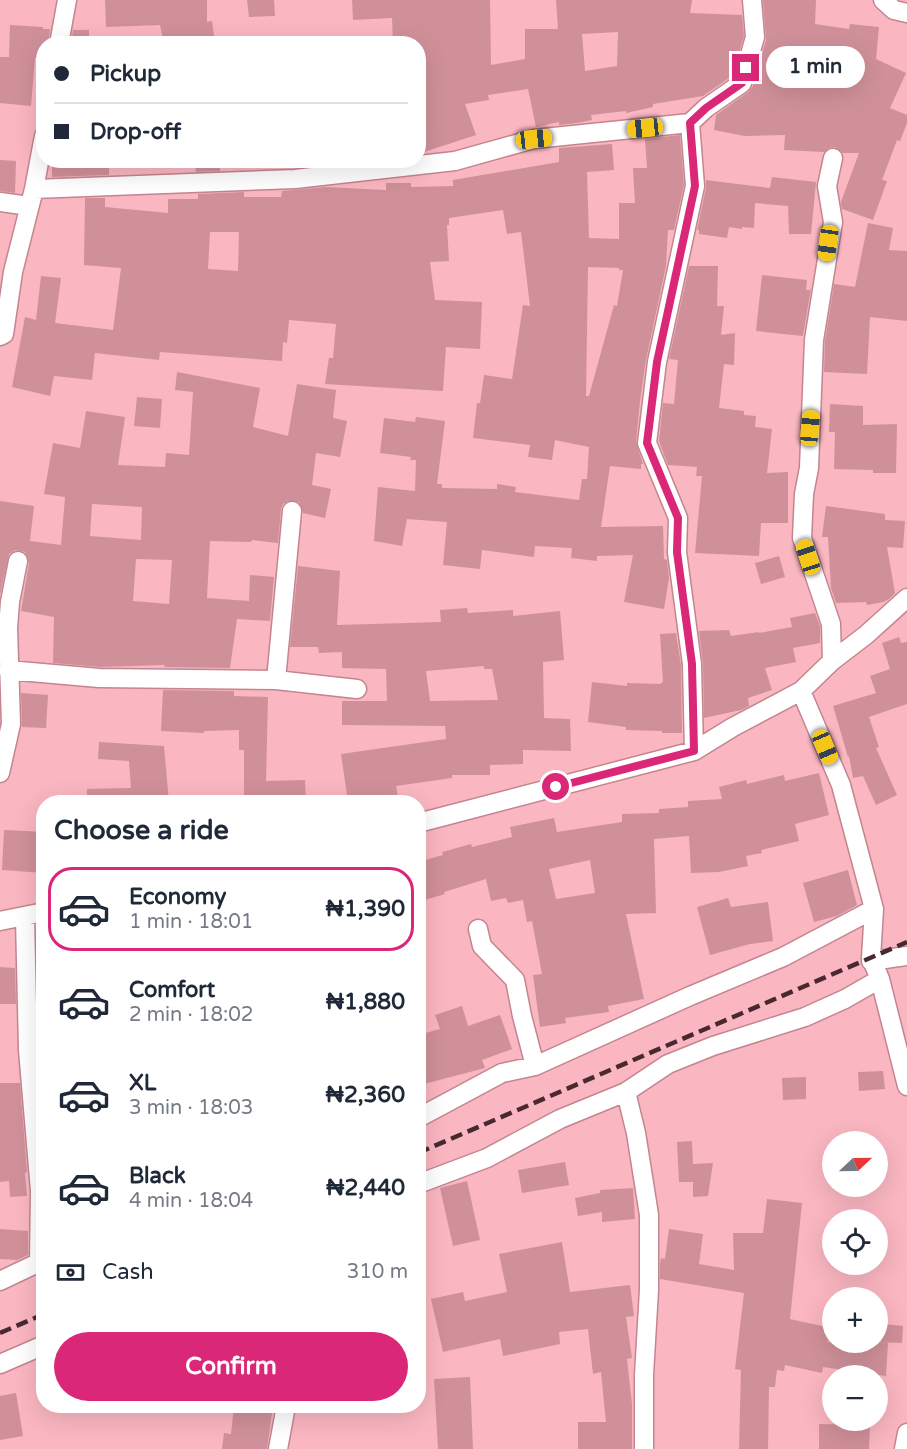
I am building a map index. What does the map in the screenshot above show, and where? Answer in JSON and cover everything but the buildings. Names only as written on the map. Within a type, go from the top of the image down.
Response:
[{"type":"street","points":[[60,36],[67,0]]},
{"type":"street","points":[[426,163],[455,160],[534,139],[690,123],[706,108],[742,83],[755,37],[752,0]]},
{"type":"street","points":[[883,0],[894,10],[907,13]]},
{"type":"street","points":[[690,123],[695,186],[657,362],[647,443],[678,518],[677,552],[692,664],[694,751]]},
{"type":"street","points":[[832,661],[831,624],[802,538],[814,340],[833,222],[827,186],[833,158]]},
{"type":"street","points":[[0,336],[4,334],[13,272],[38,168]]},
{"type":"street","points":[[0,202],[295,179],[388,168]]},
{"type":"street","points":[[276,680],[292,511]]},
{"type":"street","points":[[0,773],[11,724],[8,628],[10,602],[18,561]]},
{"type":"street","points":[[426,821],[694,751],[733,727],[801,691],[832,661],[866,635],[907,598]]},
{"type":"street","points":[[8,670],[99,678],[276,680],[357,689]]},
{"type":"street","points":[[801,691],[841,785],[874,909],[872,961],[880,979],[907,1086]]},
{"type":"street","points":[[426,1114],[502,1073],[535,1066],[783,957],[874,909]]},
{"type":"street","points":[[0,921],[36,914]]},
{"type":"street","points":[[25,916],[28,1050],[36,1144]]},
{"type":"street","points":[[478,929],[482,946],[514,980],[535,1066]]},
{"type":"street","points":[[872,961],[907,956]]},
{"type":"street","points":[[426,1181],[487,1158],[560,1119],[626,1092],[668,1064],[713,1046],[805,1017],[845,999],[880,979]]},
{"type":"street","points":[[626,1092],[636,1133],[649,1215],[644,1449]]},
{"type":"street","points":[[0,1281],[36,1263]]},
{"type":"street","points":[[0,1364],[36,1348]]},
{"type":"street","points":[[278,1449],[285,1413]]},
{"type":"street","points":[[904,1449],[907,1433]]},
{"type":"railway","points":[[426,1150],[907,942]]},
{"type":"railway","points":[[0,1333],[36,1317]]},
{"type":"route","points":[[556,787],[694,751],[692,664],[677,552],[678,518],[647,443],[657,362],[695,186],[690,123],[706,108],[742,83],[746,68]]}]
